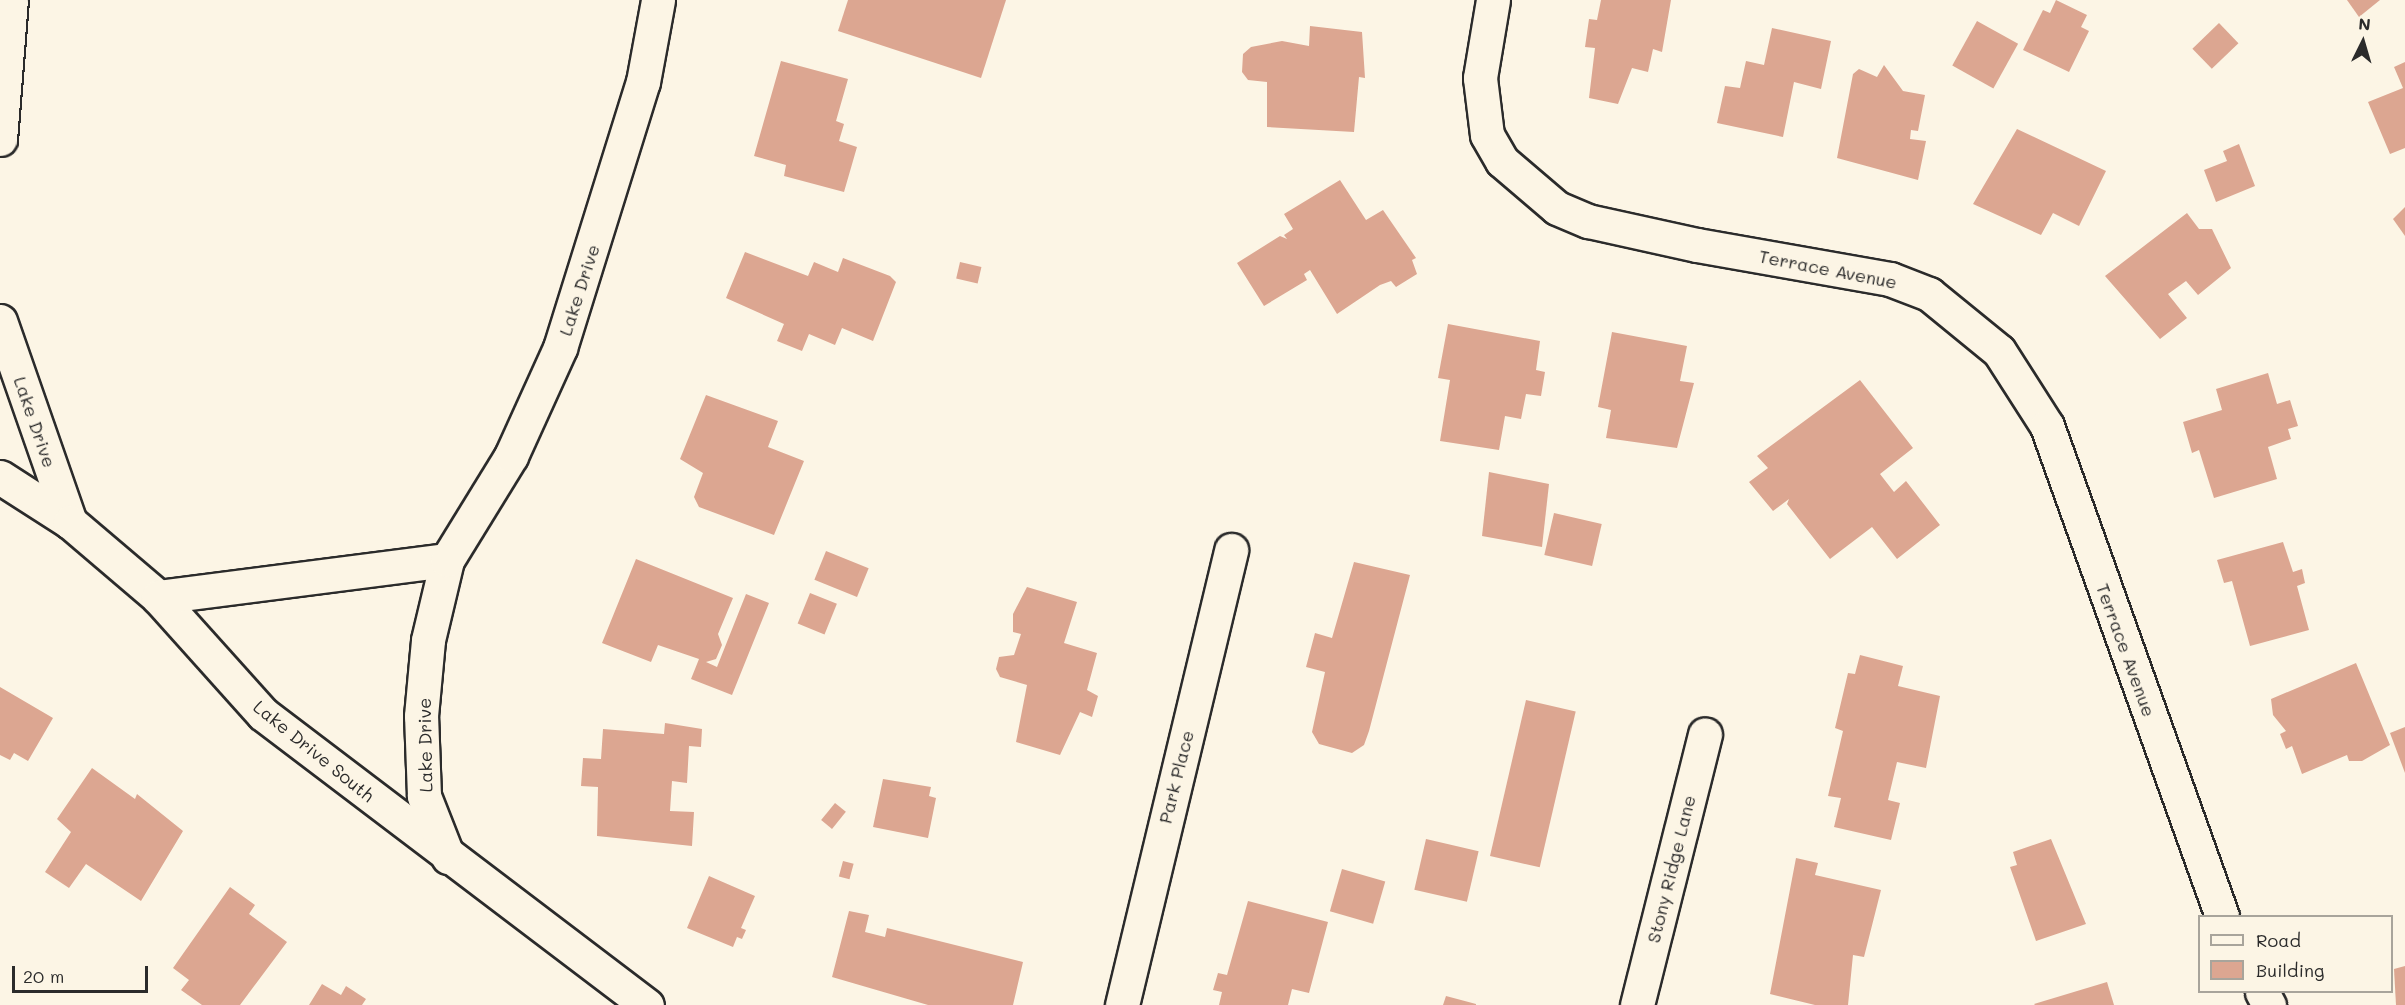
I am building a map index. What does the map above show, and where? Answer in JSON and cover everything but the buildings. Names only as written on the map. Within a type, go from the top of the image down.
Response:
[{"type":"street","points":[[0,139],[11,0]]},
{"type":"street","name":"Lake Drive","points":[[448,857],[424,796],[421,716],[428,640],[447,560],[511,456],[560,348],[643,82],[658,0]]},
{"type":"street","name":"Terrace Avenue","points":[[1492,0],[1480,78],[1487,135],[1502,161],[1557,208],[1588,221],[1697,245],[1890,279],[1929,294],[1999,351],[2047,426],[2222,915]]},
{"type":"street","name":"Lake Drive","points":[[0,321],[70,522]]},
{"type":"street","name":"Lake Drive South","points":[[0,477],[70,522],[158,597],[263,714],[448,857],[647,1005]]},
{"type":"street","name":"Park Place","points":[[1122,1005],[1231,550]]},
{"type":"street","points":[[158,597],[447,560]]},
{"type":"street","name":"Stony Ridge Lane","points":[[1637,1005],[1705,734]]}]
